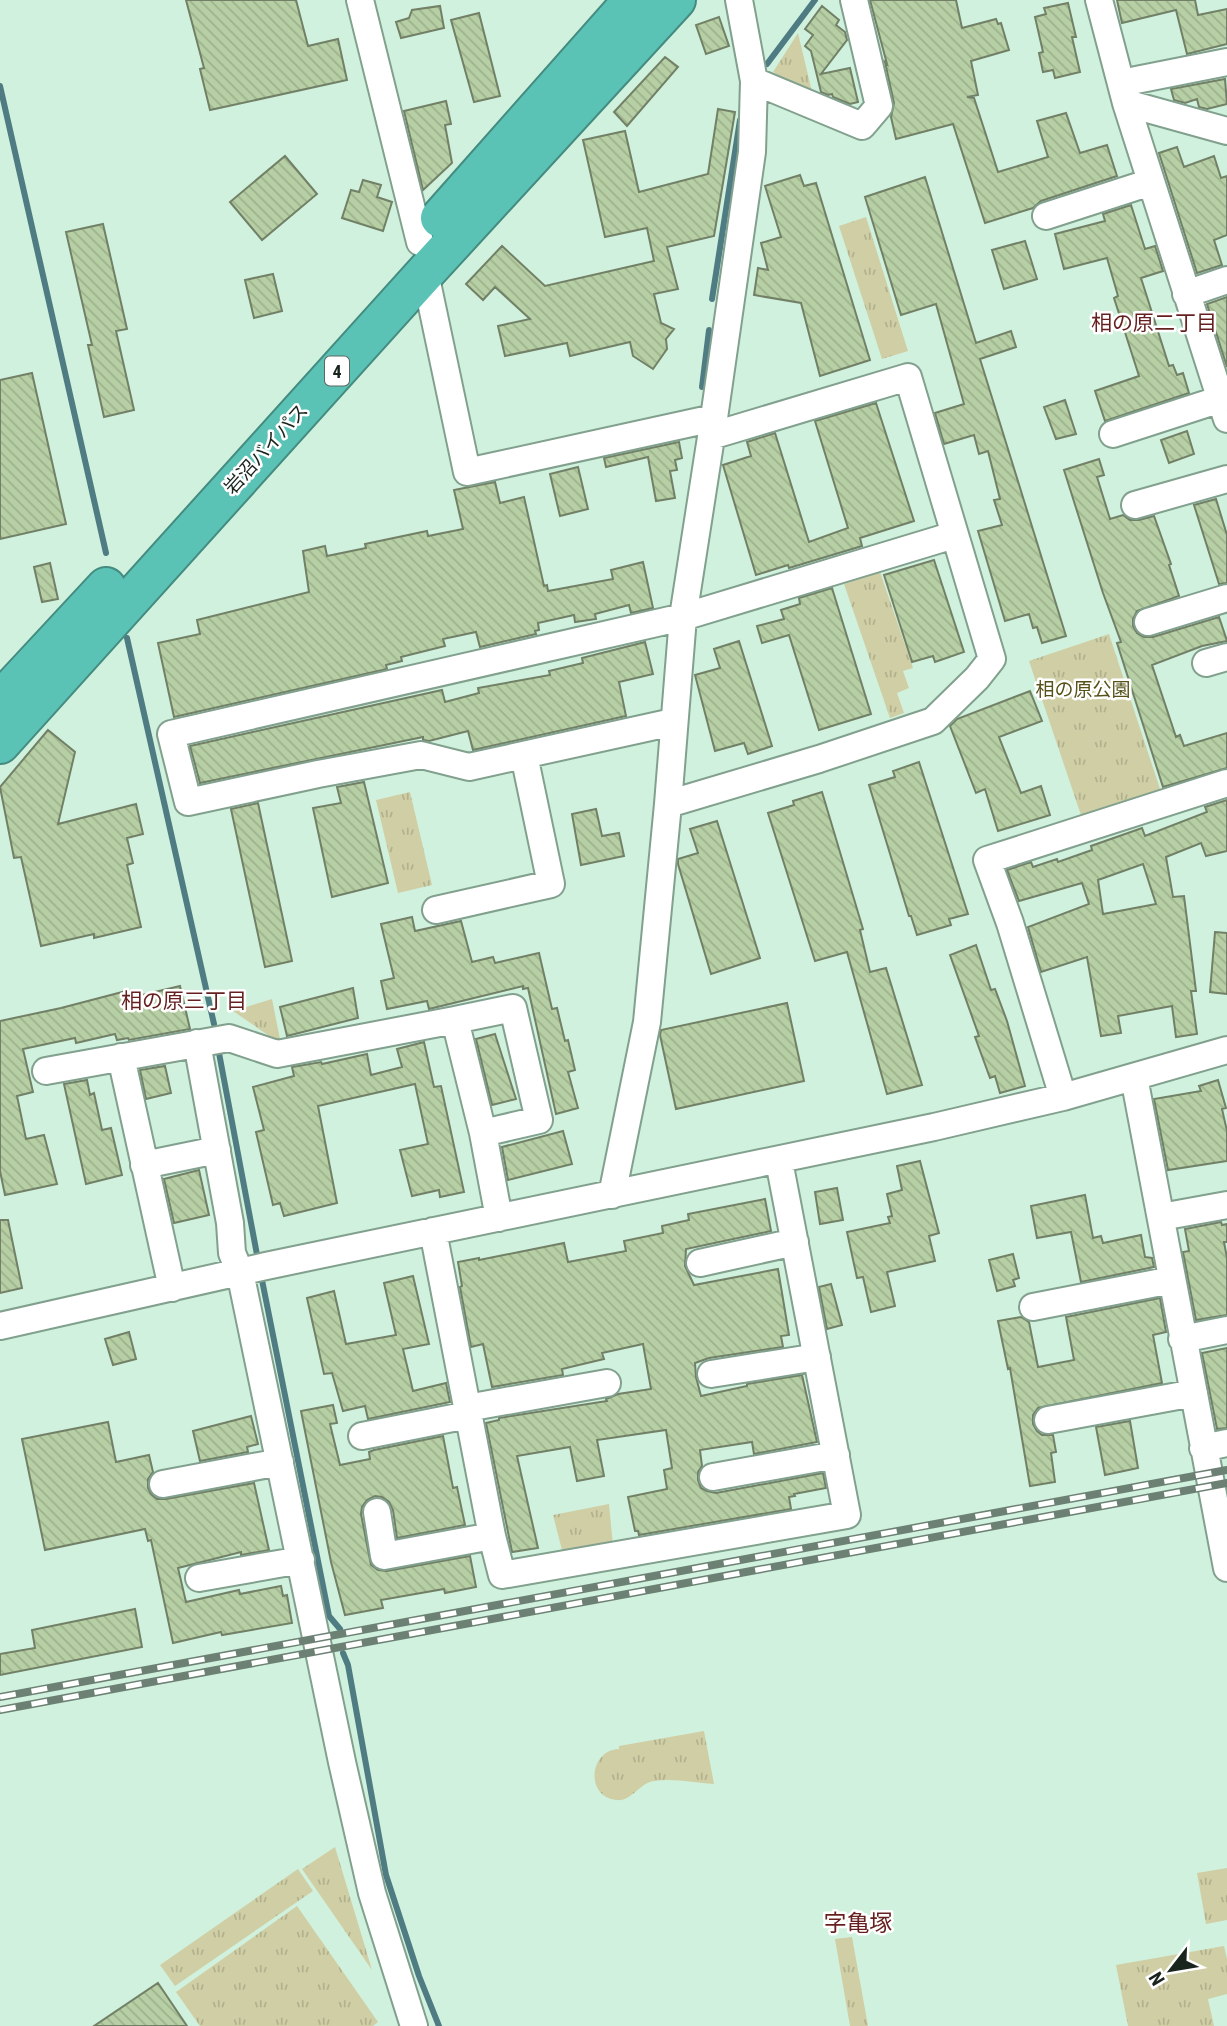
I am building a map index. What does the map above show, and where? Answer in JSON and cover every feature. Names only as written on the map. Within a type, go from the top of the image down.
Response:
[{"type":"highway","name":"岩沼バイパス","points":[[0,744],[422,258],[633,0]]},
{"type":"highway","name":"岩沼バイパス","points":[[0,701],[422,258],[676,0]]},
{"type":"street","points":[[360,0],[422,258],[467,472],[713,427],[908,377],[992,659],[933,721],[819,759],[668,804]]},
{"type":"street","points":[[612,1195],[647,1022],[668,804],[682,617],[713,427],[752,152],[754,81],[738,0]]},
{"type":"street","points":[[754,81],[862,126],[879,106],[854,0]]},
{"type":"street","points":[[1099,0],[1151,182],[1225,407],[1113,434]]},
{"type":"street","points":[[1124,93],[1227,62]]},
{"type":"street","points":[[1124,93],[1227,131]]},
{"type":"street","points":[[1046,216],[1151,182]]},
{"type":"street","points":[[1186,294],[1227,280]]},
{"type":"street","points":[[1135,505],[1227,479]]},
{"type":"street","points":[[673,722],[469,767],[421,755],[188,802],[171,734],[682,617],[954,535]]},
{"type":"street","points":[[1148,622],[1227,598]]},
{"type":"street","points":[[436,910],[551,884],[524,755]]},
{"type":"street","points":[[1063,1097],[1010,923],[987,860],[1227,783]]},
{"type":"street","points":[[46,1071],[229,1038],[277,1054],[513,1007],[539,1120],[483,1133]]},
{"type":"street","points":[[455,1020],[483,1133],[499,1218]]},
{"type":"street","points":[[197,1043],[230,1223],[232,1253],[252,1270],[281,1462],[342,1762],[372,1892],[409,2024]]},
{"type":"street","points":[[0,1326],[433,1231],[779,1161],[1063,1097],[1227,1050]]},
{"type":"street","points":[[121,1057],[172,1288]]},
{"type":"street","points":[[1134,1077],[1182,1339],[1194,1393],[1215,1446],[1227,1568]]},
{"type":"street","points":[[144,1166],[217,1150]]},
{"type":"street","points":[[433,1231],[492,1536],[502,1575],[847,1515],[779,1161]]},
{"type":"street","points":[[1161,1217],[1227,1205]]},
{"type":"street","points":[[700,1263],[795,1242]]},
{"type":"street","points":[[1033,1307],[1172,1280]]},
{"type":"street","points":[[1182,1339],[1227,1330]]},
{"type":"street","points":[[711,1374],[817,1357]]},
{"type":"street","points":[[362,1436],[607,1383]]},
{"type":"street","points":[[1048,1420],[1194,1393]]},
{"type":"street","points":[[713,1477],[836,1455]]},
{"type":"street","points":[[163,1484],[281,1462]]},
{"type":"street","points":[[377,1512],[384,1556],[492,1536]]},
{"type":"street","points":[[199,1578],[301,1560]]},
{"type":"green space","points":[[798,33],[813,96],[773,72]]},
{"type":"green space","points":[[866,217],[908,351],[882,359],[839,226]]},
{"type":"green space","points":[[880,572],[913,668],[903,671],[909,688],[897,693],[904,713],[890,718],[844,584]]},
{"type":"green space","name":"相の原公園","points":[[1109,634],[1162,795],[1083,821],[1029,661]]},
{"type":"green space","points":[[410,792],[432,885],[398,893],[376,800]]},
{"type":"green space","points":[[272,999],[281,1044],[233,1011]]},
{"type":"green space","points":[[609,1504],[613,1546],[563,1554],[553,1515]]},
{"type":"green space","points":[[704,1731],[714,1784],[654,1781],[622,1800],[606,1797],[599,1791],[595,1783],[597,1765],[609,1751],[619,1749],[619,1746]]},
{"type":"green space","points":[[335,1847],[372,1970],[302,1869]]},
{"type":"green space","points":[[1227,1868],[1227,1920],[1206,1924],[1197,1873]]},
{"type":"green space","points":[[298,1869],[313,1891],[175,1986],[160,1965]]},
{"type":"green space","points":[[297,1906],[378,2022],[373,2026],[200,2026],[176,1992]]},
{"type":"green space","points":[[852,1937],[868,2026],[850,2026],[835,1939]]},
{"type":"green space","points":[[1224,1946],[1227,1959],[1227,1994],[1208,1999],[1214,2026],[1128,2026],[1116,1965]]},
{"type":"building","points":[[186,0],[296,0],[308,46],[338,39],[347,80],[210,110],[200,69],[204,68]]},
{"type":"building","points":[[870,0],[956,0],[962,28],[996,19],[998,24],[1001,23],[1009,50],[971,61],[978,95],[967,97],[974,98],[998,172],[1048,157],[1037,121],[1066,113],[1080,153],[1107,145],[1117,176],[985,223],[953,124],[896,139],[891,117],[894,103],[885,62],[887,64]]},
{"type":"building","points":[[1117,0],[1195,0],[1198,15],[1227,9],[1227,44],[1187,54],[1176,10],[1122,23]]},
{"type":"building","points":[[1068,3],[1080,72],[1055,78],[1053,70],[1043,72],[1039,53],[1043,52],[1035,17],[1046,14],[1044,8]]},
{"type":"building","points":[[440,6],[444,28],[401,38],[396,22],[409,18],[412,10]]},
{"type":"building","points":[[822,6],[839,20],[836,25],[845,32],[847,40],[821,74],[850,68],[858,102],[850,104],[833,97],[832,94],[821,92],[811,51],[805,46],[813,35],[805,29]]},
{"type":"building","points":[[479,13],[500,96],[474,102],[451,20]]},
{"type":"building","points":[[719,17],[729,46],[706,54],[696,25]]},
{"type":"building","points":[[665,57],[678,67],[627,126],[614,112]]},
{"type":"building","points":[[1225,79],[1227,104],[1207,109],[1199,107],[1197,99],[1185,103],[1174,100],[1171,89]]},
{"type":"building","points":[[446,101],[451,124],[445,125],[452,163],[423,190],[404,111]]},
{"type":"building","points":[[718,109],[735,112],[714,236],[667,247],[678,289],[654,294],[661,323],[674,329],[666,339],[667,349],[653,369],[633,356],[630,342],[570,356],[567,343],[505,356],[498,326],[530,319],[495,287],[483,300],[466,284],[502,246],[545,286],[654,261],[647,228],[605,237],[583,140],[625,131],[639,192],[708,174]]},
{"type":"building","points":[[1177,147],[1184,167],[1214,156],[1221,178],[1227,176],[1227,235],[1214,240],[1222,265],[1197,273],[1159,153]]},
{"type":"building","points":[[285,156],[317,194],[262,240],[230,202]]},
{"type":"building","points":[[800,175],[804,186],[816,183],[870,360],[820,376],[801,303],[754,295],[758,268],[768,270],[761,243],[781,237],[765,186]]},
{"type":"building","points":[[925,177],[976,343],[1011,331],[1016,347],[980,359],[1066,636],[1042,643],[1029,614],[1005,621],[978,531],[1002,525],[994,500],[1000,499],[988,451],[979,454],[974,435],[944,444],[935,413],[964,404],[936,304],[901,315],[865,197]]},
{"type":"building","points":[[363,180],[381,185],[377,197],[392,202],[383,231],[342,218],[351,190],[359,192]]},
{"type":"building","points":[[1131,205],[1145,249],[1155,246],[1163,271],[1141,278],[1169,366],[1173,365],[1177,375],[1183,373],[1189,393],[1105,421],[1095,391],[1139,376],[1114,298],[1118,296],[1107,258],[1064,269],[1055,234],[1105,221],[1103,214]]},
{"type":"building","points":[[103,224],[127,329],[116,331],[134,410],[104,417],[88,345],[92,345],[66,232]]},
{"type":"building","points":[[1025,241],[1037,279],[1004,289],[992,250]]},
{"type":"building","points":[[273,274],[282,311],[254,318],[245,280]]},
{"type":"building","points":[[1227,297],[1227,367],[1207,304]]},
{"type":"building","points":[[32,373],[66,524],[0,539],[0,380]]},
{"type":"building","points":[[1065,400],[1076,434],[1056,439],[1044,407]]},
{"type":"building","points":[[876,403],[914,521],[860,538],[862,546],[756,575],[723,465],[751,456],[747,442],[775,433],[809,542],[848,528],[815,421]]},
{"type":"building","points":[[1187,431],[1194,454],[1169,463],[1161,440]]},
{"type":"building","points":[[679,442],[682,458],[675,460],[677,470],[670,471],[675,498],[656,501],[648,457],[606,467],[604,458]]},
{"type":"building","points":[[1099,459],[1104,475],[1097,477],[1110,519],[1123,515],[1130,520],[1154,516],[1179,596],[1137,611],[1133,626],[1137,633],[1144,637],[1153,637],[1219,617],[1227,641],[1202,646],[1152,665],[1176,737],[1180,735],[1184,746],[1227,733],[1227,768],[1163,787],[1117,643],[1121,642],[1064,470]]},
{"type":"building","points":[[578,467],[588,509],[560,516],[550,474]]},
{"type":"building","points":[[495,482],[500,503],[524,497],[544,586],[547,585],[548,591],[613,579],[611,570],[643,562],[653,608],[631,613],[629,605],[595,614],[596,619],[575,622],[574,615],[538,623],[539,630],[535,631],[536,634],[480,647],[476,632],[443,639],[445,646],[401,657],[402,661],[386,665],[387,669],[174,717],[158,643],[200,634],[197,620],[309,592],[303,551],[325,546],[327,556],[366,548],[365,544],[427,531],[428,536],[463,529],[454,490]]},
{"type":"building","points":[[1216,499],[1227,535],[1227,583],[1219,584],[1194,505]]},
{"type":"building","points":[[934,560],[964,652],[935,662],[933,656],[912,662],[884,575]]},
{"type":"building","points":[[50,563],[58,599],[42,602],[34,567]]},
{"type":"building","points":[[832,588],[871,714],[819,730],[789,635],[762,643],[757,626],[784,619],[781,610],[800,604],[799,598]]},
{"type":"building","points":[[739,641],[772,746],[748,754],[744,743],[715,751],[695,675],[720,668],[714,649]]},
{"type":"building","points":[[645,642],[653,674],[619,682],[626,716],[473,750],[468,731],[429,741],[423,740],[423,737],[200,783],[190,746],[442,690],[445,702],[479,693],[478,688],[550,675],[549,671],[583,663],[582,658]]},
{"type":"building","points":[[1030,691],[1042,721],[999,737],[1021,793],[1041,786],[1050,815],[998,831],[985,789],[976,793],[950,726],[957,719]]},
{"type":"building","points":[[48,730],[75,752],[58,824],[136,804],[143,834],[127,838],[133,863],[127,865],[141,927],[41,946],[21,857],[14,858],[0,787]]},
{"type":"building","points":[[919,762],[968,914],[949,919],[951,925],[917,935],[869,785],[895,777],[893,771]]},
{"type":"building","points":[[364,782],[388,883],[332,897],[313,808],[341,803],[337,787]]},
{"type":"building","points":[[822,792],[863,929],[860,930],[870,972],[886,968],[922,1085],[887,1094],[847,952],[815,961],[768,813],[794,805],[793,801]]},
{"type":"building","points":[[1227,800],[1227,851],[1206,856],[1201,843],[1166,857],[1173,897],[1184,896],[1196,991],[1191,991],[1197,1034],[1176,1037],[1172,1006],[1118,1016],[1121,1033],[1101,1036],[1087,957],[1041,972],[1028,927],[1089,904],[1082,883],[1019,901],[1007,870],[1031,862],[1033,867],[1057,859],[1058,862],[1092,850],[1091,846],[1142,828],[1145,836],[1207,812],[1205,807]],"holes":[[[1143,864],[1156,904],[1103,914],[1098,880]]]},
{"type":"building","points":[[258,803],[292,961],[265,967],[231,809]]},
{"type":"building","points":[[596,809],[602,836],[619,833],[624,856],[581,865],[572,814]]},
{"type":"building","points":[[717,821],[760,958],[711,974],[678,859],[698,853],[690,829]]},
{"type":"building","points":[[412,917],[415,931],[461,921],[472,962],[493,957],[495,963],[539,953],[552,1009],[557,1008],[565,1041],[568,1040],[575,1070],[568,1072],[578,1108],[556,1114],[528,988],[523,989],[523,986],[429,1009],[427,1001],[387,1009],[381,981],[394,978],[381,924]]},
{"type":"building","points":[[1215,932],[1227,933],[1227,994],[1210,992]]},
{"type":"building","points":[[976,945],[991,990],[995,989],[1007,1021],[1025,1086],[1000,1093],[995,1076],[990,1078],[975,1037],[979,1036],[950,955]]},
{"type":"building","points":[[180,986],[190,1029],[129,1040],[117,1040],[115,1034],[76,1043],[75,1038],[23,1049],[33,1092],[17,1096],[26,1139],[44,1135],[57,1184],[5,1195],[0,1171],[0,1021],[130,990],[137,991],[138,996]]},
{"type":"building","points":[[353,988],[358,1018],[287,1036],[280,1007]]},
{"type":"building","points":[[787,1003],[804,1081],[676,1109],[661,1030]]},
{"type":"building","points":[[495,1034],[516,1099],[492,1105],[476,1039]]},
{"type":"building","points":[[424,1042],[434,1087],[441,1086],[464,1192],[440,1197],[439,1190],[412,1196],[400,1150],[428,1144],[415,1084],[318,1106],[337,1203],[284,1216],[280,1203],[273,1205],[256,1132],[264,1130],[253,1087],[294,1076],[292,1067],[322,1064],[367,1054],[371,1075],[402,1067],[397,1049]]},
{"type":"building","points":[[165,1066],[171,1093],[146,1099],[140,1070]]},
{"type":"building","points":[[87,1080],[90,1095],[94,1093],[102,1130],[111,1128],[122,1175],[86,1184],[64,1084]]},
{"type":"building","points":[[1218,1080],[1226,1108],[1222,1109],[1227,1131],[1227,1161],[1168,1170],[1154,1099],[1201,1091],[1199,1086]]},
{"type":"building","points":[[563,1131],[572,1164],[508,1180],[502,1147]]},
{"type":"building","points":[[920,1161],[939,1233],[929,1236],[935,1261],[887,1272],[895,1306],[871,1312],[863,1277],[857,1278],[847,1232],[890,1223],[888,1217],[892,1216],[887,1194],[902,1190],[897,1166]]},
{"type":"building","points":[[199,1170],[209,1215],[174,1223],[164,1179]]},
{"type":"building","points":[[837,1188],[843,1220],[820,1224],[815,1192]]},
{"type":"building","points":[[1085,1195],[1093,1238],[1101,1236],[1103,1243],[1141,1235],[1145,1257],[1152,1258],[1154,1267],[1081,1282],[1071,1232],[1037,1238],[1031,1206]]},
{"type":"building","points":[[765,1199],[771,1231],[686,1249],[685,1266],[694,1285],[778,1269],[789,1335],[781,1336],[783,1347],[709,1358],[695,1363],[696,1377],[701,1396],[747,1384],[802,1375],[817,1442],[754,1454],[752,1442],[700,1450],[702,1466],[698,1472],[698,1480],[701,1488],[716,1493],[823,1473],[826,1488],[789,1497],[791,1509],[639,1535],[638,1531],[635,1531],[628,1497],[667,1489],[664,1470],[672,1468],[666,1430],[597,1440],[604,1476],[577,1481],[570,1447],[517,1456],[538,1548],[512,1552],[486,1423],[499,1418],[607,1401],[606,1399],[618,1394],[651,1389],[643,1344],[602,1353],[604,1359],[562,1369],[563,1375],[492,1387],[483,1344],[471,1347],[458,1262],[564,1243],[568,1262],[626,1251],[624,1241],[663,1233],[662,1226],[689,1220],[688,1214]]},
{"type":"building","points":[[0,1220],[8,1220],[22,1288],[0,1293]]},
{"type":"building","points":[[1221,1222],[1222,1225],[1227,1224],[1227,1242],[1224,1242],[1227,1258],[1227,1315],[1196,1320],[1183,1252],[1189,1251],[1185,1229]]},
{"type":"building","points":[[1013,1254],[1019,1278],[1013,1280],[1015,1286],[997,1291],[989,1260]]},
{"type":"building","points":[[413,1276],[429,1344],[403,1349],[413,1391],[446,1383],[450,1402],[368,1419],[365,1406],[343,1411],[332,1373],[324,1374],[307,1298],[334,1291],[346,1344],[396,1335],[384,1283]]},
{"type":"building","points":[[831,1284],[842,1325],[827,1329],[819,1287]]},
{"type":"building","points":[[1160,1298],[1166,1332],[1153,1335],[1162,1383],[1038,1408],[1033,1415],[1033,1424],[1042,1435],[1053,1435],[1056,1452],[1051,1453],[1055,1482],[1030,1486],[1010,1368],[1008,1369],[998,1321],[1021,1317],[1029,1322],[1038,1367],[1074,1360],[1066,1317]]},
{"type":"building","points":[[129,1332],[136,1359],[113,1365],[105,1339]]},
{"type":"building","points":[[1227,1348],[1227,1428],[1217,1429],[1202,1353]]},
{"type":"building","points":[[333,1405],[337,1423],[330,1424],[340,1465],[370,1459],[369,1452],[374,1450],[443,1436],[453,1488],[457,1487],[465,1525],[397,1538],[393,1510],[389,1502],[375,1496],[367,1500],[361,1514],[371,1565],[378,1570],[387,1571],[470,1556],[476,1587],[445,1593],[444,1589],[381,1600],[383,1608],[345,1615],[331,1562],[301,1411]]},
{"type":"building","points":[[251,1416],[258,1444],[247,1447],[248,1452],[200,1461],[193,1431]]},
{"type":"building","points":[[1130,1421],[1138,1468],[1105,1475],[1096,1427]]},
{"type":"building","points":[[108,1422],[116,1462],[149,1455],[153,1472],[148,1479],[148,1488],[157,1499],[254,1483],[269,1550],[241,1555],[241,1552],[178,1568],[186,1602],[239,1590],[240,1594],[281,1586],[283,1596],[287,1595],[292,1623],[222,1635],[221,1632],[173,1643],[151,1540],[148,1541],[145,1529],[45,1550],[22,1439]]},
{"type":"building","points":[[135,1609],[142,1647],[0,1675],[0,1654],[35,1648],[32,1630]]},
{"type":"building","points":[[158,1983],[187,2026],[94,2026]]},
{"type":"waterway","points":[[767,64],[815,0]]},
{"type":"waterway","points":[[0,86],[106,553]]},
{"type":"waterway","points":[[712,299],[740,120]]},
{"type":"waterway","points":[[702,387],[709,330]]},
{"type":"waterway","points":[[127,638],[214,1024]]},
{"type":"waterway","points":[[219,1053],[258,1260]]},
{"type":"waterway","points":[[261,1275],[329,1616],[340,1629]]},
{"type":"waterway","points":[[343,1653],[348,1665],[386,1875],[419,1976],[439,2026]]},
{"type":"railway","points":[[0,1697],[1227,1470]]},
{"type":"railway","points":[[0,1710],[1227,1483]]},
{"type":"district","name":"相の原二丁目","points":[[1154,323]]},
{"type":"district","name":"相の原三丁目","points":[[184,1001]]},
{"type":"district","name":"字亀塚","points":[[858,1923]]}]
